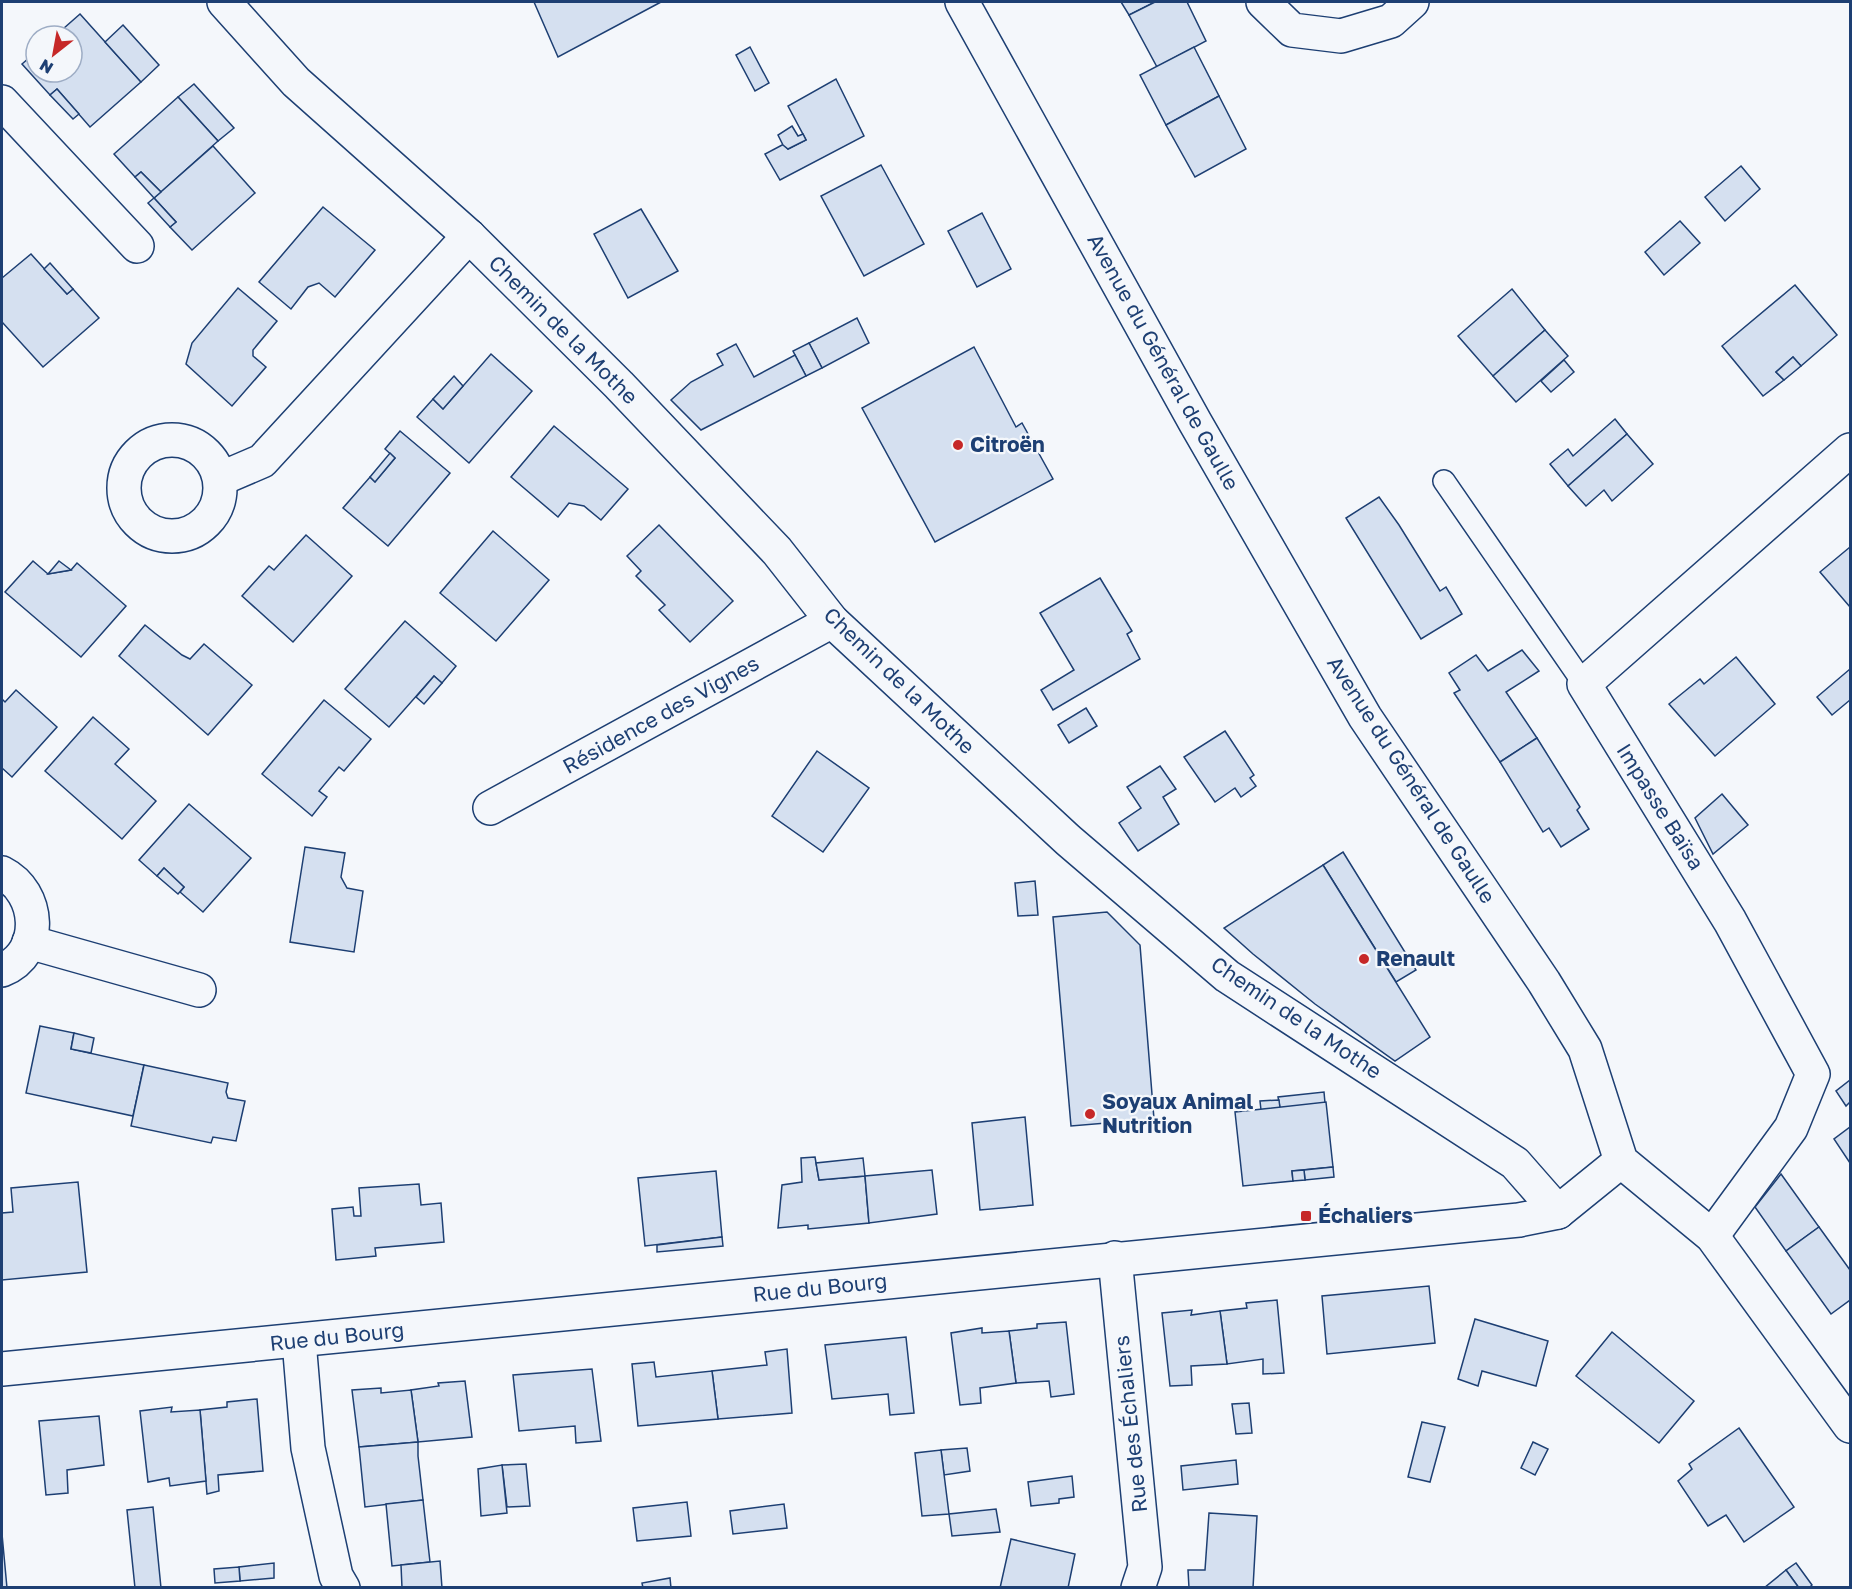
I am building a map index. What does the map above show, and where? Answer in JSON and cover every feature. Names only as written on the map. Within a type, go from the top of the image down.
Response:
[{"type":"street","name":"Chemin de la Mothe","points":[[224,2],[296,82],[469,236],[619,385],[777,551],[832,621],[1068,840],[1227,976],[1515,1163],[1558,1212]]},
{"type":"street","name":"Avenue du Général de Gaulle","points":[[962,2],[1195,422],[1365,717],[1544,982],[1585,1049],[1621,1161]]},
{"type":"street","points":[[1263,2],[1292,30],[1341,36],[1391,21],[1412,2]]},
{"type":"street","points":[[2,102],[137,246]]},
{"type":"street","points":[[220,479],[262,461],[469,236]]},
{"type":"street","points":[[1584,684],[1851,450]]},
{"type":"street","name":"Résidence des Vignes","points":[[490,808],[832,621]]},
{"type":"street","name":"Impasse Baïsa","points":[[1584,684],[1730,921],[1813,1074],[1791,1128],[1712,1236]]},
{"type":"street","points":[[2,873],[10,877],[23,890],[31,906],[33,924],[29,942],[20,957],[2,970]]},
{"type":"street","points":[[29,942],[199,990]]},
{"type":"street","points":[[1621,1161],[1712,1236],[1851,1426]]},
{"type":"street","name":"Rue du Bourg","points":[[2,1369],[1519,1220],[1558,1212],[1621,1161]]},
{"type":"street","name":"Rue des Échaliers","points":[[1115,1258],[1145,1567],[1138,1587]]},
{"type":"street","points":[[299,1341],[308,1448],[336,1576],[343,1587]]},
{"type":"lane","points":[[1444,482],[1584,684]]},
{"type":"building","points":[[534,2],[661,2],[558,57]]},
{"type":"building","points":[[1121,2],[1155,2],[1129,15]]},
{"type":"building","points":[[1155,2],[1187,2],[1206,41],[1157,67],[1129,15]]},
{"type":"building","points":[[80,14],[141,82],[90,127],[57,89],[50,95],[40,84],[84,84],[84,24],[69,24]]},
{"type":"building","points":[[123,25],[159,65],[141,82],[105,42]]},
{"type":"building","points":[[750,47],[769,83],[755,91],[736,55]]},
{"type":"building","points":[[1194,47],[1219,96],[1166,125],[1140,75]]},
{"type":"building","points":[[836,79],[864,136],[780,180],[765,154],[784,144],[788,149],[806,140],[788,106]]},
{"type":"building","points":[[194,84],[234,128],[218,141],[178,97]]},
{"type":"building","points":[[57,89],[79,114],[73,119],[50,95]]},
{"type":"building","points":[[1219,96],[1246,149],[1195,177],[1166,125]]},
{"type":"building","points":[[178,97],[218,141],[161,192],[141,172],[135,177],[114,154]]},
{"type":"building","points":[[792,126],[798,136],[803,134],[806,140],[788,149],[778,135]]},
{"type":"building","points":[[213,146],[255,193],[192,250],[170,227],[176,222],[154,198]]},
{"type":"building","points":[[881,165],[924,244],[864,276],[821,196]]},
{"type":"building","points":[[1741,166],[1760,189],[1725,221],[1705,197]]},
{"type":"building","points":[[141,172],[161,192],[154,198],[135,177]]},
{"type":"building","points":[[154,198],[176,222],[170,227],[148,203]]},
{"type":"building","points":[[323,207],[375,250],[335,297],[319,283],[308,287],[291,309],[259,282]]},
{"type":"building","points":[[641,209],[678,271],[628,298],[594,234]]},
{"type":"building","points":[[982,213],[1011,269],[977,287],[948,231]]},
{"type":"building","points":[[1680,221],[1700,243],[1664,275],[1645,252]]},
{"type":"building","points":[[31,254],[67,294],[73,289],[99,318],[43,367],[2,322],[2,278]]},
{"type":"building","points":[[50,263],[73,289],[67,294],[44,269]]},
{"type":"building","points":[[1795,285],[1837,335],[1801,366],[1793,357],[1776,372],[1784,380],[1763,396],[1722,346]]},
{"type":"building","points":[[238,288],[277,321],[253,350],[253,356],[266,367],[232,406],[186,364],[192,343]]},
{"type":"building","points":[[1512,289],[1545,330],[1493,376],[1458,336]]},
{"type":"building","points":[[857,318],[869,343],[822,368],[809,343]]},
{"type":"building","points":[[1545,330],[1568,356],[1516,402],[1493,376]]},
{"type":"building","points":[[809,343],[822,368],[806,376],[793,351]]},
{"type":"building","points":[[736,344],[754,377],[795,355],[806,376],[701,430],[671,400],[691,382],[723,365],[717,354]]},
{"type":"building","points":[[974,347],[1016,427],[1022,423],[1053,479],[935,542],[862,408]]},
{"type":"building","points":[[491,354],[532,391],[469,463],[417,417],[433,399],[443,409]]},
{"type":"building","points":[[1793,357],[1801,366],[1784,380],[1776,372]]},
{"type":"building","points":[[1564,360],[1574,372],[1551,392],[1541,381]]},
{"type":"building","points":[[454,376],[463,386],[443,409],[433,399]]},
{"type":"building","points":[[1615,419],[1627,434],[1568,486],[1550,464],[1568,449],[1573,456]]},
{"type":"building","points":[[554,426],[628,489],[601,520],[584,506],[569,503],[558,517],[511,477]]},
{"type":"building","points":[[400,431],[450,473],[388,546],[343,508],[370,477],[375,482],[395,458],[385,449]]},
{"type":"building","points":[[1627,434],[1653,464],[1612,501],[1604,490],[1586,506],[1568,486]]},
{"type":"building","points":[[390,453],[395,458],[375,482],[370,477]]},
{"type":"building","points":[[1379,497],[1440,591],[1446,587],[1462,614],[1421,639],[1346,518]]},
{"type":"building","points":[[659,525],[733,601],[690,642],[659,610],[665,605],[636,576],[641,571],[627,556]]},
{"type":"building","points":[[493,531],[549,580],[496,641],[440,593]]},
{"type":"building","points":[[306,535],[352,576],[293,642],[242,596],[269,566],[274,570]]},
{"type":"building","points":[[1850,547],[1850,607],[1820,572]]},
{"type":"building","points":[[33,561],[48,574],[71,570],[77,563],[126,606],[81,657],[5,592]]},
{"type":"building","points":[[59,561],[71,570],[48,574],[54,567]]},
{"type":"building","points":[[1100,578],[1132,631],[1127,634],[1140,659],[1053,710],[1041,690],[1074,670],[1040,613]]},
{"type":"building","points":[[405,621],[456,666],[442,683],[434,676],[389,727],[345,689]]},
{"type":"building","points":[[145,625],[190,659],[204,644],[252,685],[208,735],[119,656]]},
{"type":"building","points":[[1522,650],[1539,671],[1506,692],[1537,738],[1500,762],[1454,693],[1460,690],[1449,673],[1476,655],[1488,671]]},
{"type":"building","points":[[1736,657],[1775,704],[1715,756],[1669,704],[1700,679],[1704,684]]},
{"type":"building","points":[[1850,669],[1850,700],[1832,715],[1817,697]]},
{"type":"building","points":[[434,676],[442,683],[424,704],[416,697]]},
{"type":"building","points":[[16,690],[57,727],[12,777],[2,768],[2,699],[5,702]]},
{"type":"building","points":[[324,700],[371,739],[344,771],[339,767],[319,791],[327,797],[312,816],[262,774]]},
{"type":"building","points":[[1086,708],[1097,726],[1069,743],[1058,725]]},
{"type":"building","points":[[93,717],[129,749],[115,764],[156,801],[122,839],[45,771]]},
{"type":"building","points":[[1225,731],[1254,775],[1250,778],[1256,786],[1241,797],[1235,788],[1215,802],[1184,757]]},
{"type":"building","points":[[1537,738],[1580,807],[1577,810],[1589,829],[1561,847],[1549,828],[1543,832],[1500,762]]},
{"type":"building","points":[[817,751],[869,788],[823,852],[772,816]]},
{"type":"building","points":[[1160,766],[1176,789],[1163,797],[1179,824],[1138,851],[1119,823],[1141,808],[1127,787]]},
{"type":"building","points":[[1722,794],[1748,825],[1713,854],[1695,818]]},
{"type":"building","points":[[189,804],[251,858],[203,912],[180,892],[184,887],[164,868],[157,876],[139,860]]},
{"type":"building","points":[[305,847],[345,853],[341,877],[347,888],[363,891],[354,952],[290,942]]},
{"type":"building","points":[[1343,852],[1416,970],[1396,982],[1323,865]]},
{"type":"building","points":[[1323,865],[1430,1037],[1395,1061],[1315,1004],[1224,928]]},
{"type":"building","points":[[164,868],[184,887],[178,894],[157,876]]},
{"type":"building","points":[[1035,881],[1038,915],[1018,916],[1015,883]]},
{"type":"building","points":[[1107,912],[1140,945],[1154,1119],[1071,1126],[1053,917]]},
{"type":"building","points":[[40,1026],[74,1033],[71,1049],[144,1065],[133,1116],[26,1093]]},
{"type":"building","points":[[74,1033],[94,1038],[91,1053],[71,1049]]},
{"type":"building","points":[[144,1065],[228,1083],[226,1092],[228,1098],[245,1101],[236,1141],[213,1137],[211,1143],[131,1126]]},
{"type":"building","points":[[1850,1080],[1850,1102],[1846,1106],[1836,1091]]},
{"type":"building","points":[[1324,1092],[1325,1103],[1280,1108],[1278,1097]]},
{"type":"building","points":[[1279,1100],[1280,1108],[1261,1110],[1260,1101]]},
{"type":"building","points":[[1326,1102],[1333,1167],[1292,1171],[1293,1181],[1243,1186],[1235,1112]]},
{"type":"building","points":[[1025,1117],[1033,1205],[980,1210],[972,1123]]},
{"type":"building","points":[[1850,1127],[1850,1163],[1834,1139]]},
{"type":"building","points":[[815,1157],[819,1180],[865,1176],[869,1223],[808,1229],[808,1225],[778,1228],[782,1185],[802,1182],[801,1158]]},
{"type":"building","points":[[863,1158],[865,1176],[819,1180],[816,1163]]},
{"type":"building","points":[[1333,1167],[1334,1177],[1305,1180],[1304,1170]]},
{"type":"building","points":[[932,1170],[937,1214],[869,1223],[865,1176]]},
{"type":"building","points":[[1304,1170],[1305,1180],[1293,1181],[1292,1171]]},
{"type":"building","points":[[716,1171],[722,1237],[645,1246],[638,1178]]},
{"type":"building","points":[[1781,1174],[1819,1227],[1786,1251],[1755,1207]]},
{"type":"building","points":[[78,1182],[87,1272],[2,1280],[2,1213],[13,1212],[11,1188]]},
{"type":"building","points":[[419,1184],[421,1205],[441,1203],[444,1242],[375,1248],[376,1256],[336,1260],[332,1209],[353,1207],[354,1216],[361,1216],[359,1188]]},
{"type":"building","points":[[1819,1227],[1850,1270],[1850,1300],[1831,1314],[1786,1251]]},
{"type":"building","points":[[722,1237],[723,1246],[657,1252],[657,1245]]},
{"type":"building","points":[[1429,1286],[1435,1343],[1327,1354],[1322,1296]]},
{"type":"building","points":[[1277,1300],[1284,1373],[1263,1374],[1263,1359],[1227,1364],[1220,1311],[1247,1308],[1246,1303]]},
{"type":"building","points":[[1192,1310],[1191,1315],[1220,1311],[1227,1364],[1191,1366],[1192,1385],[1170,1386],[1162,1313]]},
{"type":"building","points":[[1475,1319],[1548,1341],[1536,1386],[1482,1371],[1478,1386],[1458,1379]]},
{"type":"building","points":[[1066,1322],[1074,1394],[1051,1397],[1049,1381],[1016,1383],[1009,1331],[1037,1328],[1037,1324]]},
{"type":"building","points":[[982,1328],[982,1333],[1009,1331],[1016,1383],[980,1388],[981,1403],[960,1405],[951,1333]]},
{"type":"building","points":[[1612,1332],[1694,1401],[1659,1443],[1576,1376]]},
{"type":"building","points":[[906,1337],[914,1413],[890,1415],[888,1394],[832,1399],[825,1345]]},
{"type":"building","points":[[787,1349],[792,1413],[718,1419],[712,1371],[767,1365],[765,1352]]},
{"type":"building","points":[[654,1362],[656,1377],[712,1371],[718,1419],[638,1426],[632,1364]]},
{"type":"building","points":[[592,1369],[601,1441],[576,1443],[575,1426],[519,1431],[513,1375]]},
{"type":"building","points":[[465,1381],[472,1437],[418,1442],[411,1390],[439,1386],[438,1383]]},
{"type":"building","points":[[381,1388],[381,1393],[411,1390],[418,1442],[359,1447],[352,1390]]},
{"type":"building","points":[[257,1399],[263,1471],[218,1475],[219,1491],[207,1494],[200,1410],[227,1407],[227,1402]]},
{"type":"building","points":[[1249,1403],[1252,1433],[1236,1434],[1232,1404]]},
{"type":"building","points":[[172,1407],[171,1412],[200,1410],[206,1481],[170,1486],[169,1478],[148,1482],[140,1411]]},
{"type":"building","points":[[99,1416],[104,1465],[67,1470],[68,1493],[46,1495],[39,1421]]},
{"type":"building","points":[[1422,1422],[1445,1427],[1430,1482],[1408,1477]]},
{"type":"building","points":[[1739,1428],[1794,1507],[1744,1542],[1726,1515],[1708,1526],[1678,1481],[1692,1469],[1689,1464]]},
{"type":"building","points":[[418,1442],[423,1500],[365,1507],[359,1447]]},
{"type":"building","points":[[1533,1442],[1548,1449],[1535,1475],[1521,1468]]},
{"type":"building","points":[[967,1448],[970,1471],[944,1475],[941,1450]]},
{"type":"building","points":[[941,1450],[949,1514],[922,1516],[915,1453]]},
{"type":"building","points":[[1236,1460],[1238,1484],[1183,1490],[1181,1466]]},
{"type":"building","points":[[526,1464],[530,1506],[507,1507],[502,1465]]},
{"type":"building","points":[[502,1465],[507,1513],[481,1516],[478,1469]]},
{"type":"building","points":[[1072,1476],[1074,1497],[1059,1499],[1059,1503],[1031,1506],[1028,1482]]},
{"type":"building","points":[[423,1500],[430,1562],[392,1566],[386,1504]]},
{"type":"building","points":[[687,1502],[691,1536],[637,1541],[633,1508]]},
{"type":"building","points":[[784,1504],[787,1528],[733,1534],[730,1511]]},
{"type":"building","points":[[153,1507],[161,1588],[135,1588],[127,1510]]},
{"type":"building","points":[[996,1509],[1000,1532],[952,1536],[949,1514]]},
{"type":"building","points":[[1209,1513],[1257,1516],[1253,1588],[1189,1588],[1188,1570],[1205,1570]]},
{"type":"building","points":[[2,1534],[7,1588],[2,1588]]},
{"type":"building","points":[[1011,1539],[1075,1554],[1068,1588],[1000,1588]]},
{"type":"building","points":[[440,1561],[442,1588],[402,1588],[401,1565]]},
{"type":"building","points":[[274,1563],[274,1578],[240,1581],[239,1567]]},
{"type":"building","points":[[1796,1563],[1812,1585],[1809,1588],[1799,1588],[1786,1570]]},
{"type":"building","points":[[239,1567],[240,1581],[215,1583],[214,1569]]},
{"type":"building","points":[[1786,1570],[1799,1588],[1764,1588]]},
{"type":"building","points":[[670,1578],[671,1588],[643,1588],[642,1583]]},
{"type":"place","name":"Citroën","points":[[958,445]]},
{"type":"place","name":"Renault","points":[[1364,959]]},
{"type":"place","name":"Soyaux Animal Nutrition","points":[[1090,1114]]},
{"type":"place","name":"Échaliers","points":[[1306,1216]]}]
